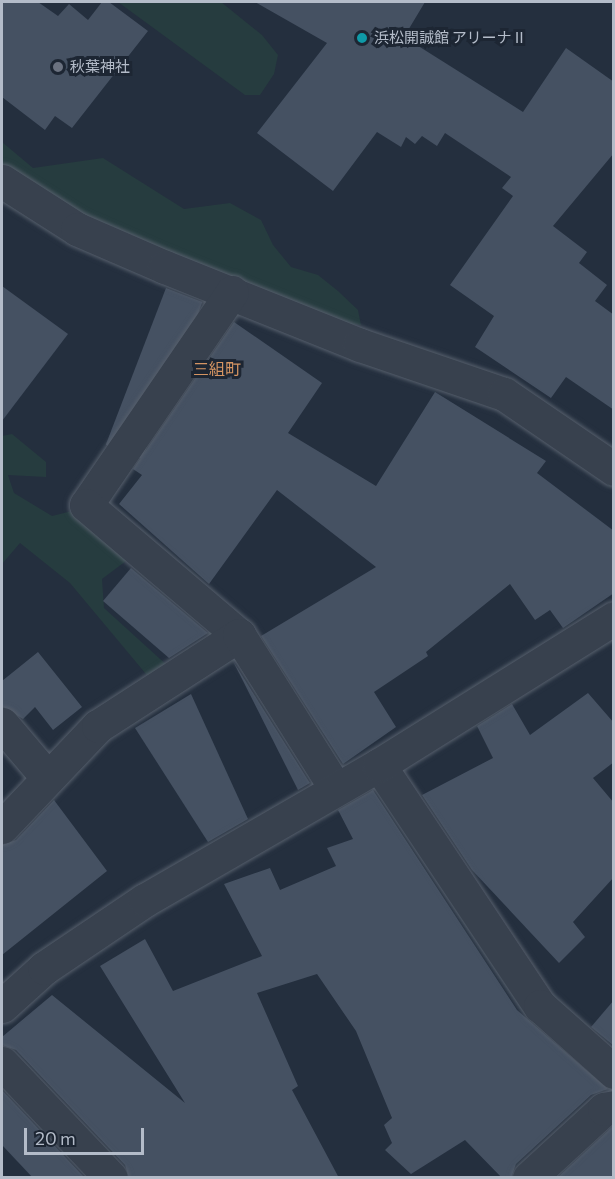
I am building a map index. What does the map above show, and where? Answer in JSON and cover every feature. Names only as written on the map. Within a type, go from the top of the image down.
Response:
[{"type":"street","points":[[2,181],[77,229],[360,345],[504,394],[614,469]]},
{"type":"street","points":[[232,292],[86,505],[239,635],[336,789]]},
{"type":"street","points":[[2,1006],[44,968],[145,900],[379,765],[614,618]]},
{"type":"street","points":[[2,827],[47,777],[98,726],[239,635]]},
{"type":"street","points":[[2,724],[47,777]]},
{"type":"street","points":[[379,765],[540,1006],[614,1072]]},
{"type":"street","points":[[2,1063],[111,1178]]},
{"type":"street","points":[[529,1178],[604,1109],[614,1107]]},
{"type":"green space","points":[[118,2],[221,2],[262,35],[278,55],[274,74],[260,95],[245,95]]},
{"type":"green space","points":[[2,142],[33,168],[103,158],[184,209],[230,203],[261,220],[273,245],[291,267],[318,275],[338,291],[358,310],[361,325],[334,323],[84,217],[2,164]]},
{"type":"green space","points":[[12,434],[46,462],[46,477],[8,475],[14,493],[52,516],[80,509],[130,558],[102,579],[104,608],[170,668],[151,680],[70,583],[20,543],[2,564],[2,436]]},
{"type":"building","name":"秋葉神社","points":[[2,2],[38,2],[58,16],[69,4],[88,20],[102,2],[109,2],[148,31],[72,128],[55,116],[45,130],[2,97]]},
{"type":"building","points":[[255,2],[425,2],[404,37],[523,112],[566,48],[614,82],[614,153],[553,226],[587,252],[579,263],[607,285],[595,301],[614,315],[614,410],[566,377],[551,398],[475,347],[494,316],[450,285],[513,196],[502,188],[511,177],[445,133],[437,146],[422,136],[415,144],[406,137],[401,147],[377,132],[333,191],[257,133],[327,43]]},
{"type":"building","points":[[2,286],[68,334],[2,421]]},
{"type":"building","points":[[166,288],[202,302],[142,459],[106,445]]},
{"type":"building","points":[[234,322],[322,383],[288,433],[376,486],[435,392],[546,461],[537,473],[614,531],[614,593],[563,628],[550,610],[535,620],[510,584],[426,652],[428,656],[374,692],[396,727],[343,764],[261,636],[376,567],[277,490],[209,584],[119,504],[142,475],[133,469]]},
{"type":"building","points":[[131,568],[208,633],[169,658],[103,601]]},
{"type":"building","points":[[38,652],[82,707],[53,730],[35,707],[23,719],[2,706],[2,681]]},
{"type":"building","points":[[233,661],[310,783],[298,790]]},
{"type":"building","points":[[588,693],[614,723],[614,762],[593,778],[614,803],[614,877],[573,922],[585,937],[559,963],[472,870],[422,795],[493,758],[477,726],[512,704],[530,735]]},
{"type":"building","points":[[191,694],[248,819],[208,842],[135,728]]},
{"type":"building","points":[[373,790],[517,1010],[608,1089],[591,1095],[516,1164],[511,1178],[502,1178],[465,1140],[411,1174],[385,1150],[392,1143],[384,1125],[392,1118],[356,1031],[317,974],[257,993],[298,1086],[292,1090],[339,1178],[129,1178],[125,1165],[16,1050],[2,1045],[2,1037],[52,995],[185,1103],[100,966],[145,939],[173,991],[262,956],[224,884],[270,868],[280,890],[336,866],[327,848],[353,839],[338,810]]},
{"type":"building","points":[[54,800],[107,871],[2,955],[2,845],[16,840]]},
{"type":"building","points":[[614,1000],[614,1046],[591,1027]]},
{"type":"building","points":[[2,1090],[85,1178],[33,1178],[2,1145]]},
{"type":"building","points":[[613,1126],[614,1178],[557,1178]]},
{"type":"place","name":"浜松開誠館 アリーナⅡ","points":[[362,38]]},
{"type":"place","name":"秋葉神社","points":[[58,67]]},
{"type":"district","name":"三組町","points":[[217,369]]}]
